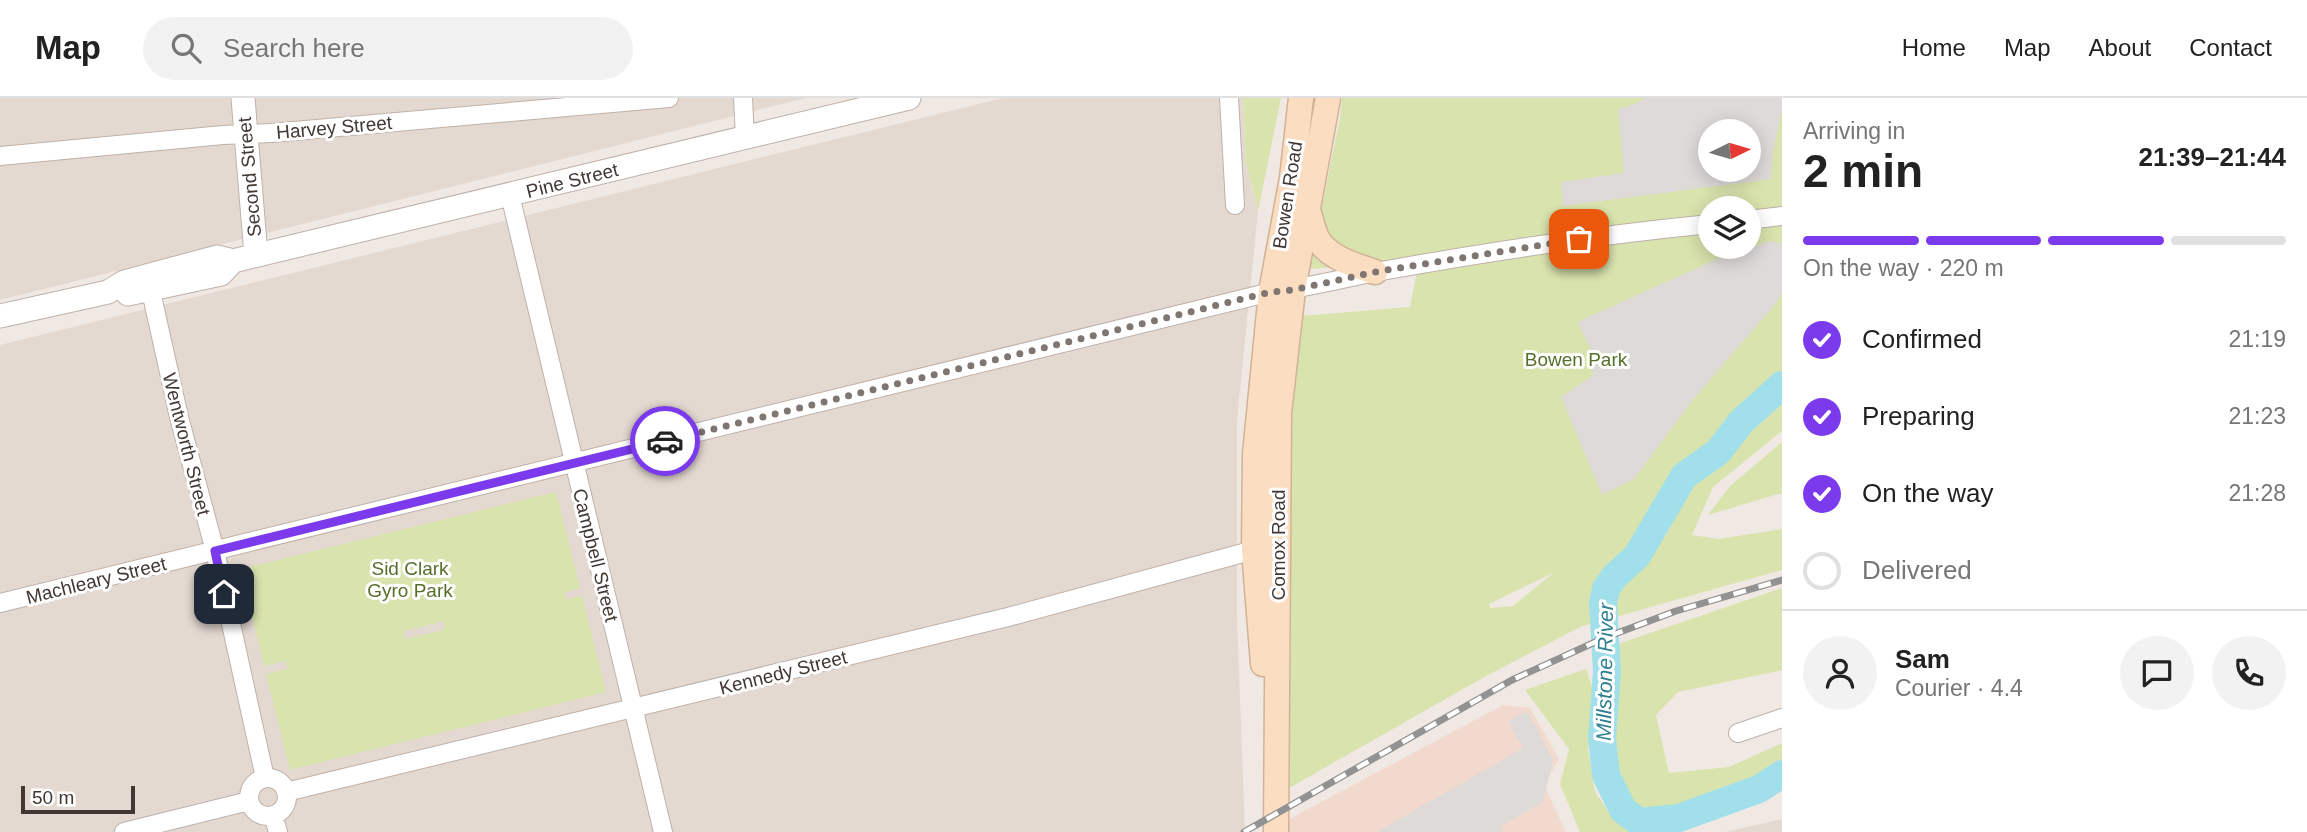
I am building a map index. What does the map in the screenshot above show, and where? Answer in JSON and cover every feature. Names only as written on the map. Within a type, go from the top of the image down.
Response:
[{"type":"main road","name":"Bowen Road","points":[[1282,291],[1301,98]]},
{"type":"main road","name":"Bowen Road","points":[[1282,291],[1307,210],[1328,98]]},
{"type":"main road","points":[[1307,210],[1318,239],[1324,246],[1342,261],[1375,272]]},
{"type":"main road","name":"Comox Road","points":[[1275,800],[1254,550],[1255,454],[1282,291]]},
{"type":"main road","name":"Comox Road","points":[[1276,832],[1282,291]]},
{"type":"street","name":"Second Street","points":[[243,98],[256,256]]},
{"type":"street","name":"Harvey Street","points":[[0,156],[669,98]]},
{"type":"street","points":[[743,98],[745,138]]},
{"type":"street","name":"Pine Street","points":[[0,316],[108,292],[127,295],[149,282],[221,274],[233,261],[909,98]]},
{"type":"street","points":[[1229,98],[1235,205]]},
{"type":"street","name":"Campbell Street","points":[[510,195],[663,832]]},
{"type":"street","points":[[1761,218],[1782,216]]},
{"type":"street","name":"Machleary Street","points":[[0,603],[1282,291],[1375,272],[1604,235],[1698,225]]},
{"type":"street","name":"Wentworth Street","points":[[149,282],[179,417],[215,551],[265,778]]},
{"type":"street","name":"Kennedy Street","points":[[286,792],[1008,617],[1254,550],[1279,550]]},
{"type":"street","points":[[1738,733],[1782,718]]},
{"type":"street","points":[[265,778],[279,781],[286,792],[286,804],[276,823],[254,810],[249,801],[251,787],[265,778]]},
{"type":"street","points":[[124,832],[249,801]]},
{"type":"shaded area","points":[[0,98],[806,98],[0,300]]},
{"type":"shaded area","points":[[1003,98],[1243,98],[1246,163],[1258,211],[1237,420],[1237,618],[1245,832],[0,832],[0,345]]},
{"type":"shaded area","points":[[1645,98],[1782,98],[1771,179],[1761,180],[1761,119],[1698,119],[1698,182],[1748,182],[1563,206],[1561,182],[1624,173],[1618,109]]},
{"type":"shaded area","points":[[1771,241],[1782,244],[1782,291],[1778,301],[1695,397],[1634,479],[1602,495],[1561,397],[1592,376],[1594,355],[1577,322],[1717,259],[1761,259],[1761,244]]},
{"type":"shaded area","points":[[1503,705],[1530,708],[1559,759],[1544,785],[1566,832],[1281,832],[1280,824]]},
{"type":"shaded area","points":[[1527,711],[1553,760],[1543,802],[1501,826],[1503,832],[1377,832],[1523,748],[1508,721]]},
{"type":"shaded area","points":[[1782,819],[1782,832],[1725,832],[1765,823]]},
{"type":"green space","points":[[1243,98],[1281,98],[1258,211],[1246,163]]},
{"type":"green space","name":"Bowen Park","points":[[1342,98],[1782,98],[1782,431],[1713,487],[1692,535],[1719,539],[1782,529],[1782,570],[1580,627],[1486,676],[1289,788],[1272,449],[1300,316],[1410,307],[1419,261],[1309,269]],"holes":[[[1553,573],[1513,606],[1491,608],[1489,604]]]},
{"type":"green space","points":[[1782,442],[1782,493],[1708,515],[1730,486]]},
{"type":"green space","name":"Sid Clark Gyro Park","points":[[556,492],[580,588],[565,592],[566,599],[582,596],[606,692],[290,770],[266,674],[288,668],[285,661],[264,666],[241,569]],"holes":[[[444,621],[444,630],[404,639],[404,631]]]},
{"type":"green space","points":[[1782,588],[1782,670],[1678,692],[1656,715],[1669,773],[1729,767],[1782,743],[1782,765],[1717,796],[1648,815],[1624,795],[1610,760],[1617,670],[1612,646]]},
{"type":"green space","points":[[1586,669],[1594,692],[1588,749],[1595,792],[1614,820],[1632,832],[1580,832],[1560,784],[1569,749],[1525,690]]},
{"type":"waterway","name":"Millstone River","points":[[1782,385],[1741,422],[1718,452],[1684,476],[1637,556],[1614,577],[1606,589],[1603,603],[1607,672],[1602,738],[1606,775],[1623,810],[1639,822],[1679,818],[1759,789],[1782,774]]},
{"type":"railway","points":[[1244,832],[1512,680],[1604,638],[1676,611],[1782,580]]},
{"type":"way so far","points":[[665,441],[1271,292],[1579,239]]},
{"type":"route","points":[[224,594],[215,551],[665,441]]}]
